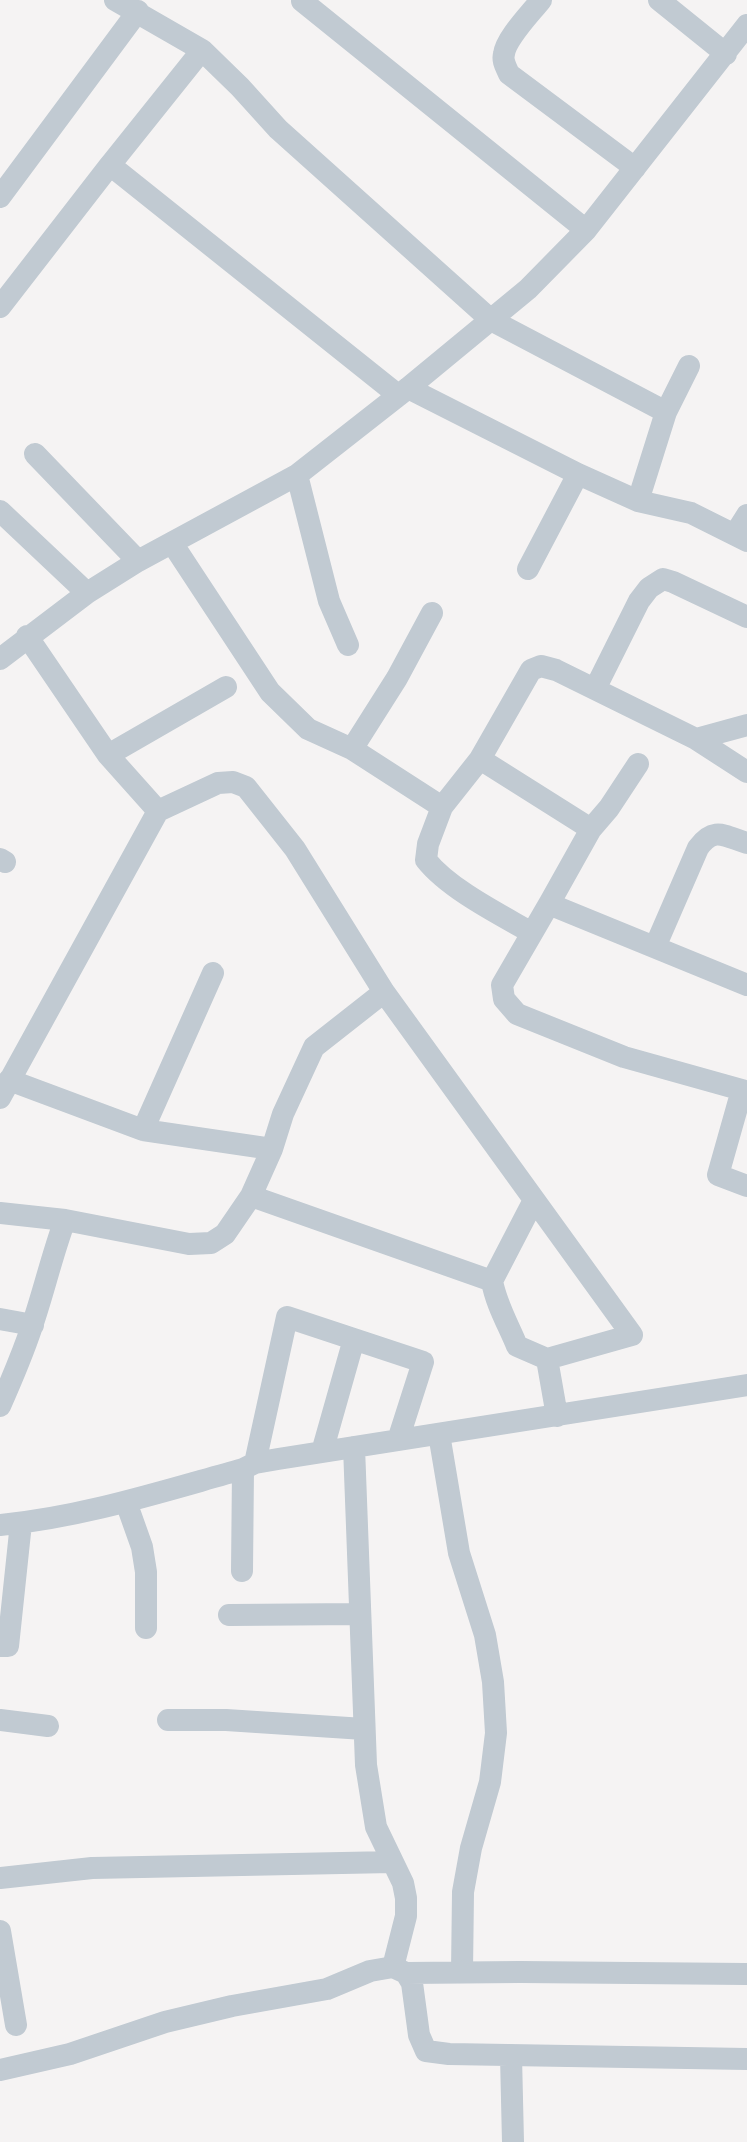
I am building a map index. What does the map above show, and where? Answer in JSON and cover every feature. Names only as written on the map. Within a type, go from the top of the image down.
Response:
[{"type":"street","points":[[115,0],[138,11],[202,50],[240,87],[278,129],[491,320],[666,412]]},
{"type":"street","points":[[541,0],[510,40],[504,53],[504,64],[509,74],[634,168]]},
{"type":"street","points":[[659,0],[726,54]]},
{"type":"street","points":[[302,1],[586,230]]},
{"type":"street","points":[[0,197],[138,11]]},
{"type":"street","points":[[158,811],[10,646],[86,592],[138,561],[297,474],[403,392],[528,289],[586,230],[726,54],[747,25]]},
{"type":"street","points":[[0,308],[110,165],[202,50]]},
{"type":"street","points":[[110,165],[403,392],[638,501],[691,513],[741,538],[747,514]]},
{"type":"street","points":[[638,501],[666,412],[689,366]]},
{"type":"street","points":[[35,454],[138,561]]},
{"type":"street","points":[[297,474],[329,601],[348,645]]},
{"type":"street","points":[[528,569],[578,474]]},
{"type":"street","points":[[0,511],[86,592]]},
{"type":"street","points":[[172,543],[270,692],[308,729],[352,749],[442,806]]},
{"type":"street","points":[[595,689],[639,601],[649,588],[663,579],[673,582],[747,617]]},
{"type":"street","points":[[352,749],[397,678],[432,613]]},
{"type":"street","points":[[532,933],[497,913],[437,874],[426,860],[428,844],[442,806],[480,759],[531,670],[541,666],[556,670],[696,739],[747,772]]},
{"type":"street","points":[[108,755],[226,687]]},
{"type":"street","points":[[696,739],[747,725]]},
{"type":"street","points":[[480,759],[591,829]]},
{"type":"street","points":[[638,764],[609,808],[591,829],[502,985],[504,999],[517,1014],[624,1057],[742,1090],[718,1175],[747,1186]]},
{"type":"street","points":[[272,1149],[143,1130],[5,1089],[158,811],[218,783],[233,782],[246,787],[295,849],[384,992],[632,1335],[547,1359],[517,1346],[506,1319],[496,1301],[492,1280],[534,1200]]},
{"type":"street","points":[[655,947],[698,848],[706,837],[717,833],[747,843]]},
{"type":"street","points":[[549,904],[747,985]]},
{"type":"street","points":[[143,1130],[213,973]]},
{"type":"street","points":[[0,1213],[65,1220],[189,1244],[211,1243],[225,1234],[251,1196],[272,1149],[283,1114],[314,1047],[384,992]]},
{"type":"street","points":[[251,1196],[492,1280]]},
{"type":"street","points":[[0,1406],[16,1371],[33,1325],[52,1257],[65,1220]]},
{"type":"street","points":[[242,1571],[249,1466],[287,1317],[423,1362],[398,1440]]},
{"type":"street","points":[[0,1319],[33,1325]]},
{"type":"street","points":[[322,1452],[354,1339]]},
{"type":"street","points":[[547,1359],[557,1416]]},
{"type":"street","points":[[0,1525],[21,1523],[126,1502],[249,1466],[322,1452],[747,1385]]},
{"type":"street","points":[[439,1434],[459,1553],[485,1635],[493,1682],[496,1733],[490,1782],[471,1848],[463,1892],[462,1972]]},
{"type":"street","points":[[354,1447],[366,1765],[376,1827],[403,1883],[406,1898],[406,1916],[400,1970]]},
{"type":"street","points":[[126,1502],[142,1547],[146,1572],[146,1628]]},
{"type":"street","points":[[0,1646],[8,1646],[21,1523]]},
{"type":"street","points":[[229,1615],[360,1614]]},
{"type":"street","points":[[0,1720],[48,1726]]},
{"type":"street","points":[[168,1720],[226,1720],[364,1729]]},
{"type":"street","points":[[0,1878],[92,1868],[392,1862]]},
{"type":"street","points":[[0,1931],[16,2025]]},
{"type":"street","points":[[400,1970],[412,1982],[418,2036],[426,2050],[449,2054],[511,2056],[747,2059]]},
{"type":"street","points":[[0,2070],[70,2054],[165,2022],[232,2006],[327,1989],[370,1971],[400,1970],[462,1972],[747,1974]]},
{"type":"street","points":[[511,2056],[513,2142]]}]
